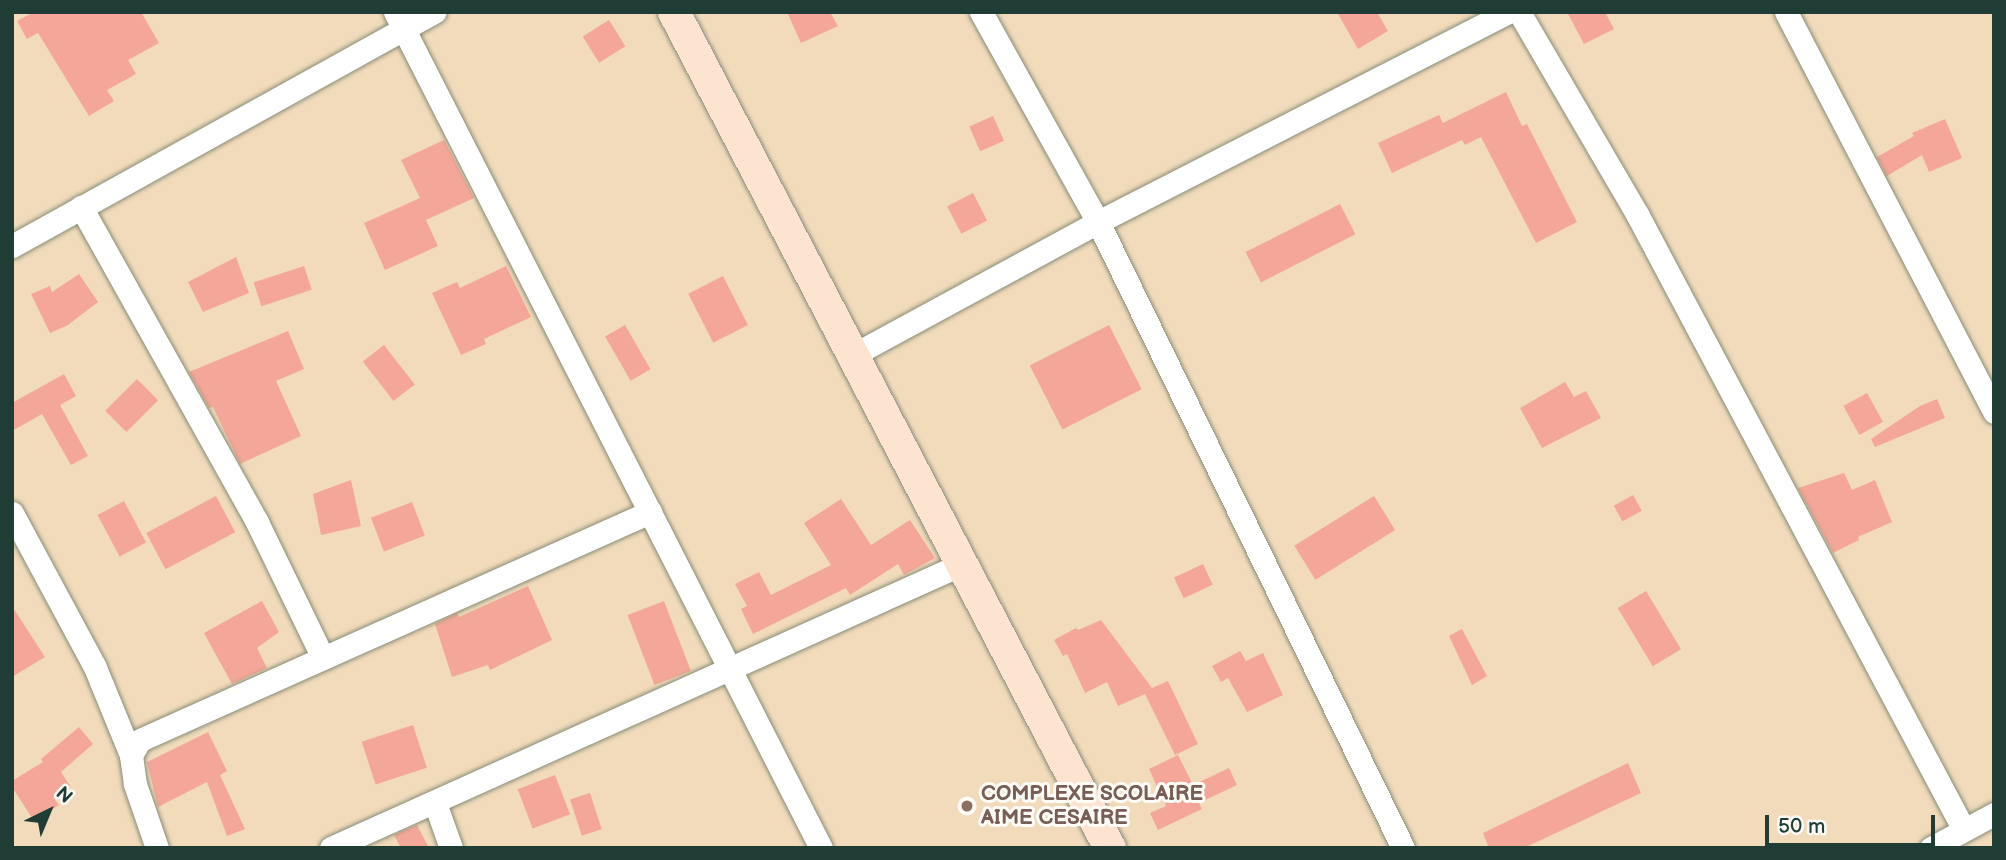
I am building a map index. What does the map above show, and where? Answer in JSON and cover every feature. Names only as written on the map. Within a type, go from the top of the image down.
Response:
[{"type":"main road","points":[[674,12],[1110,848]]},
{"type":"street","points":[[12,246],[400,21],[435,12]]},
{"type":"street","points":[[981,12],[1098,222],[1403,848]]},
{"type":"street","points":[[853,355],[1098,222],[1509,12]]},
{"type":"street","points":[[1519,12],[1637,214],[1964,830]]},
{"type":"street","points":[[1786,12],[1994,412]]},
{"type":"street","points":[[400,21],[821,848]]},
{"type":"street","points":[[81,207],[257,522],[323,658]]},
{"type":"street","points":[[131,755],[140,740],[650,512]]},
{"type":"street","points":[[12,513],[94,665],[131,755],[135,784],[157,848]]},
{"type":"street","points":[[331,848],[962,564]]},
{"type":"street","points":[[435,803],[451,848]]},
{"type":"street","points":[[1931,848],[1994,814]]},
{"type":"building","points":[[34,12],[141,12],[159,43],[128,60],[136,74],[107,90],[114,101],[89,116],[38,33],[27,39],[17,21]]},
{"type":"building","points":[[787,12],[830,12],[838,26],[801,43]]},
{"type":"building","points":[[1337,12],[1377,12],[1388,31],[1358,49]]},
{"type":"building","points":[[1567,12],[1605,12],[1614,29],[1584,44]]},
{"type":"building","points":[[609,20],[625,46],[599,63],[583,36]]},
{"type":"building","points":[[1506,92],[1522,126],[1527,124],[1577,222],[1536,243],[1481,137],[1465,145],[1462,140],[1392,173],[1378,143],[1439,115],[1443,123]]},
{"type":"building","points":[[993,116],[1004,141],[980,151],[969,127]]},
{"type":"building","points":[[1945,119],[1962,158],[1929,172],[1922,155],[1887,176],[1877,157],[1914,136],[1912,133]]},
{"type":"building","points":[[444,140],[474,198],[426,220],[438,246],[385,270],[364,223],[420,198],[401,160]]},
{"type":"building","points":[[973,193],[987,221],[961,234],[947,206]]},
{"type":"building","points":[[1340,204],[1355,234],[1261,282],[1246,252]]},
{"type":"building","points":[[236,257],[249,293],[203,312],[188,282]]},
{"type":"building","points":[[304,266],[312,290],[261,306],[254,282]]},
{"type":"building","points":[[506,266],[531,317],[484,339],[486,344],[461,355],[432,293],[457,282],[460,288]]},
{"type":"building","points":[[79,274],[98,302],[68,325],[50,333],[31,294],[50,286],[52,292]]},
{"type":"building","points":[[723,276],[748,325],[713,343],[688,294]]},
{"type":"building","points":[[625,325],[650,369],[631,381],[605,336]]},
{"type":"building","points":[[1109,325],[1142,389],[1062,430],[1030,365]]},
{"type":"building","points":[[288,331],[304,369],[276,381],[301,436],[240,464],[213,407],[209,408],[189,372]]},
{"type":"building","points":[[384,345],[415,384],[394,401],[363,362]]},
{"type":"building","points":[[64,374],[76,396],[60,405],[88,456],[71,465],[42,414],[12,431],[12,403]]},
{"type":"building","points":[[137,379],[158,400],[126,432],[105,411]]},
{"type":"building","points":[[1565,382],[1574,397],[1586,391],[1601,418],[1542,448],[1520,408]]},
{"type":"building","points":[[1867,393],[1883,422],[1859,435],[1843,406]]},
{"type":"building","points":[[1937,399],[1945,418],[1875,447],[1871,439],[1920,406]]},
{"type":"building","points":[[1844,473],[1852,490],[1875,480],[1892,522],[1858,537],[1859,540],[1833,553],[1798,488]]},
{"type":"building","points":[[351,480],[361,526],[321,535],[313,494]]},
{"type":"building","points":[[1633,495],[1642,511],[1622,521],[1614,506]]},
{"type":"building","points":[[216,496],[235,532],[165,569],[146,533]]},
{"type":"building","points":[[1374,496],[1395,530],[1315,580],[1294,546]]},
{"type":"building","points":[[841,499],[871,545],[910,520],[935,558],[904,575],[898,564],[850,595],[846,588],[753,634],[741,609],[747,606],[735,584],[759,572],[771,595],[831,565],[804,523]]},
{"type":"building","points":[[124,501],[146,542],[120,557],[98,515]]},
{"type":"building","points":[[412,502],[425,536],[384,551],[371,518]]},
{"type":"building","points":[[1203,564],[1213,585],[1184,598],[1174,578]]},
{"type":"building","points":[[528,586],[552,640],[490,670],[488,665],[452,677],[435,624],[457,613],[459,617]]},
{"type":"building","points":[[1646,591],[1681,649],[1653,666],[1618,608]]},
{"type":"building","points":[[262,601],[279,632],[257,648],[267,668],[232,684],[204,633]]},
{"type":"building","points":[[664,601],[691,671],[654,685],[628,615]]},
{"type":"building","points":[[12,606],[45,657],[12,677]]},
{"type":"building","points":[[1101,620],[1152,688],[1168,681],[1198,744],[1175,755],[1145,694],[1118,706],[1107,682],[1085,693],[1067,654],[1063,656],[1054,640],[1076,628],[1078,630]]},
{"type":"building","points":[[1462,629],[1487,676],[1472,685],[1449,636]]},
{"type":"building","points":[[1240,651],[1246,661],[1263,653],[1283,695],[1247,712],[1228,678],[1221,682],[1212,666]]},
{"type":"building","points":[[413,725],[427,768],[376,784],[362,742]]},
{"type":"building","points":[[79,727],[93,744],[61,772],[70,786],[53,797],[59,805],[34,821],[12,787],[12,781],[43,762],[41,759]]},
{"type":"building","points":[[208,732],[227,771],[220,775],[245,829],[227,836],[207,782],[158,807],[147,762]]},
{"type":"building","points":[[1178,755],[1193,785],[1229,768],[1237,785],[1199,803],[1202,809],[1158,830],[1150,813],[1166,806],[1149,769]]},
{"type":"building","points":[[1628,763],[1641,793],[1524,848],[1489,848],[1483,833]]},
{"type":"building","points":[[555,775],[570,814],[533,829],[518,789]]},
{"type":"building","points":[[590,793],[602,829],[582,836],[570,799]]},
{"type":"building","points":[[417,825],[429,848],[401,848],[394,835]]},
{"type":"place","name":"COMPLEXE SCOLAIRE AIME CESAIRE","points":[[967,806]]}]
